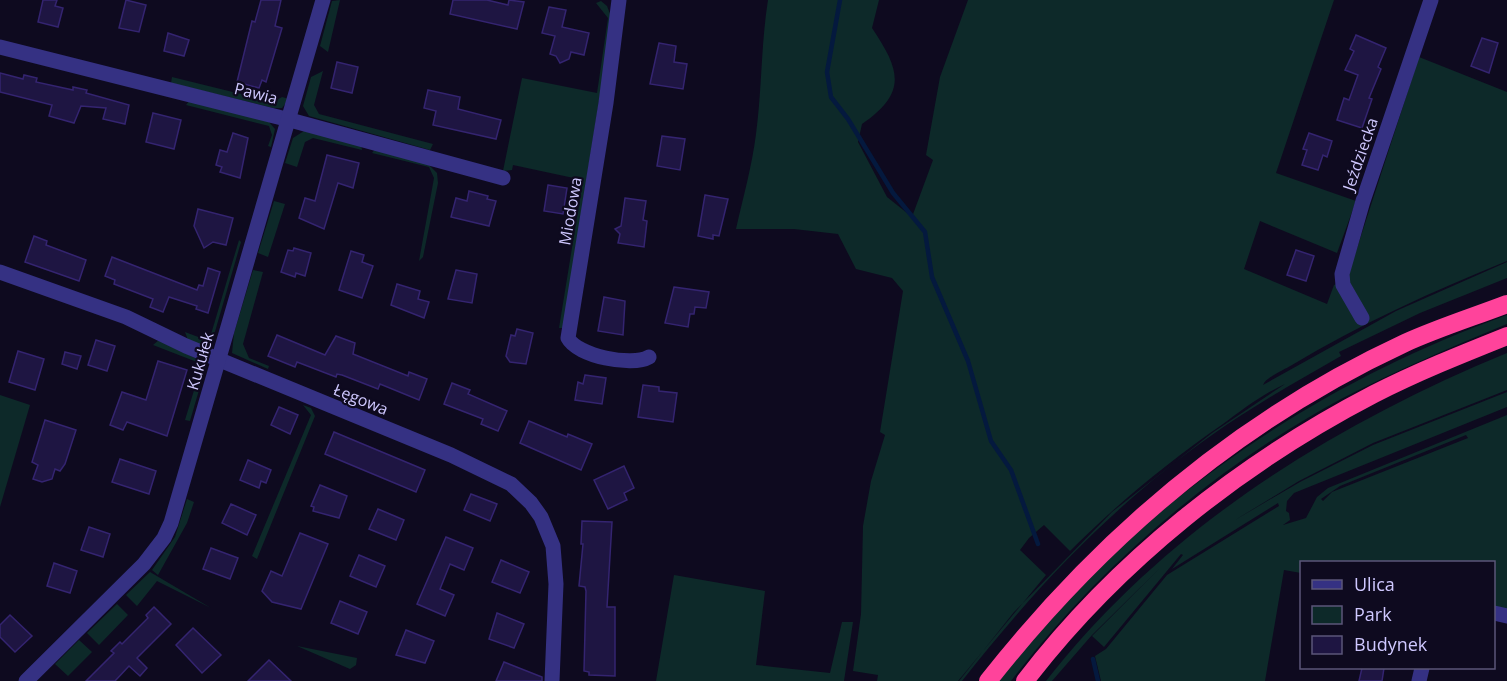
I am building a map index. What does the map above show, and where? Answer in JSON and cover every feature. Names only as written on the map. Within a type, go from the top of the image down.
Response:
[{"type":"highway","points":[[987,681],[1020,640],[1085,570],[1156,503],[1209,461],[1262,423],[1310,394],[1396,348],[1507,304]]},
{"type":"highway","points":[[1025,681],[1098,597],[1138,559],[1229,484],[1278,450],[1374,394],[1431,367],[1507,336]]},
{"type":"street","name":"Kukułek","points":[[26,681],[144,564],[164,538],[178,500],[290,120],[322,0]]},
{"type":"street","name":"Miodowa","points":[[619,0],[606,103],[568,338],[571,344],[584,353],[634,362],[649,357]]},
{"type":"street","name":"Jeździecka","points":[[1362,318],[1342,285],[1342,274],[1363,201],[1431,0]]},
{"type":"street","name":"Pawia","points":[[0,47],[290,120],[503,178]]},
{"type":"street","name":"Łęgowa","points":[[0,272],[104,309],[219,360],[473,464],[522,493],[548,530],[554,554],[556,584],[552,681]]},
{"type":"green space","points":[[340,0],[328,52],[320,46],[332,1]]},
{"type":"green space","points":[[768,0],[879,0],[872,28],[889,56],[895,80],[893,91],[887,101],[862,124],[858,142],[887,197],[912,217],[933,160],[926,155],[940,77],[968,0],[1334,0],[1276,173],[1356,201],[1337,253],[1260,221],[1244,269],[1327,304],[1334,285],[1347,279],[1419,57],[1507,92],[1507,261],[1370,322],[1276,374],[1263,385],[1396,311],[1507,262],[1507,278],[1420,313],[1339,352],[1341,356],[1243,414],[1182,456],[1212,433],[1285,384],[1269,392],[1163,468],[1125,500],[1106,517],[1070,551],[1044,525],[1029,538],[1020,550],[1046,575],[1022,603],[1112,512],[1163,472],[1110,518],[1048,580],[962,681],[959,681],[983,651],[958,681],[877,681],[878,675],[853,671],[861,614],[863,526],[871,481],[885,435],[880,432],[903,291],[892,278],[856,269],[838,234],[794,229],[736,229],[756,134]]},
{"type":"green space","points":[[601,1],[607,6],[612,19],[563,328],[559,328],[583,180],[513,165],[512,170],[503,171],[522,78],[597,93],[608,18],[596,3]]},
{"type":"green space","points":[[323,71],[314,105],[319,114],[433,144],[430,150],[309,116],[303,106],[311,77]]},
{"type":"green space","points":[[172,77],[273,102],[282,97],[289,99],[282,108],[273,108],[171,83]]},
{"type":"green space","points":[[190,100],[269,122],[275,129],[271,147],[268,146],[272,135],[269,126],[186,105]]},
{"type":"green space","points":[[304,131],[361,145],[362,150],[313,138],[305,142],[297,167],[285,163],[293,138]]},
{"type":"green space","points":[[376,148],[427,163],[437,173],[438,183],[423,257],[419,261],[434,178],[429,167],[372,153]]},
{"type":"green space","points":[[274,201],[285,204],[268,257],[258,253]]},
{"type":"green space","points":[[239,240],[241,242],[212,342],[200,345],[188,340],[185,332],[209,341]]},
{"type":"green space","points":[[253,270],[263,272],[243,344],[249,358],[269,366],[268,369],[232,353],[234,333]]},
{"type":"green space","points":[[1507,315],[1507,324],[1341,399],[1248,456],[1204,488],[1120,560],[1081,599],[1011,681],[998,681],[1087,578],[1182,495],[1232,458],[1283,424],[1390,364]]},
{"type":"green space","points":[[159,340],[199,360],[206,366],[190,421],[185,420],[202,364],[153,345]]},
{"type":"green space","points":[[1507,353],[1507,390],[1373,443],[1299,481],[1235,520],[1300,482],[1373,445],[1507,392],[1507,407],[1294,493],[1287,501],[1286,511],[1289,513],[1290,520],[1283,525],[1306,518],[1317,497],[1328,488],[1507,415],[1507,611],[1495,609],[1495,561],[1300,561],[1300,573],[1284,570],[1265,681],[1101,681],[1095,656],[1106,649],[1167,575],[1279,506],[1278,503],[1172,569],[1183,555],[1181,554],[1104,647],[1092,636],[1160,568],[1092,635],[1052,681],[1046,681],[1093,626],[1143,576],[1197,530],[1255,487],[1315,449],[1377,414]],"holes":[[[1466,435],[1468,438],[1332,492],[1323,501],[1321,499],[1340,486]]]},
{"type":"green space","points":[[0,395],[30,405],[0,507]]},
{"type":"green space","points":[[303,405],[311,408],[315,416],[257,559],[252,556],[311,415]]},
{"type":"green space","points":[[187,499],[194,502],[187,523],[158,575],[152,570],[175,537]]},
{"type":"green space","points":[[150,572],[211,608],[157,581],[137,606],[126,595]]},
{"type":"green space","points":[[674,575],[765,591],[756,665],[830,673],[842,622],[853,622],[844,681],[656,681]]},
{"type":"green space","points":[[117,604],[128,615],[99,645],[87,633]]},
{"type":"green space","points":[[79,640],[92,652],[68,676],[55,664]]},
{"type":"green space","points":[[297,646],[357,658],[356,665],[350,669]]},
{"type":"building","points":[[43,0],[57,0],[55,6],[63,8],[58,27],[38,22]]},
{"type":"building","points":[[126,0],[146,5],[139,32],[119,28]]},
{"type":"building","points":[[261,0],[281,0],[275,26],[282,28],[266,82],[262,80],[259,88],[237,82],[252,21],[255,22]]},
{"type":"building","points":[[453,0],[487,0],[508,5],[509,0],[524,2],[517,29],[450,14]]},
{"type":"building","points":[[549,7],[566,10],[562,27],[589,33],[584,55],[571,52],[569,59],[560,63],[556,56],[550,54],[555,36],[542,33]]},
{"type":"building","points":[[168,33],[189,40],[184,56],[164,51]]},
{"type":"building","points":[[1356,35],[1386,48],[1378,67],[1381,69],[1369,98],[1372,99],[1362,128],[1337,120],[1344,98],[1349,100],[1358,75],[1345,70],[1354,51],[1350,49]]},
{"type":"building","points":[[1482,38],[1498,43],[1489,73],[1471,66]]},
{"type":"building","points":[[659,43],[676,46],[674,62],[687,64],[683,89],[650,84]]},
{"type":"building","points":[[337,62],[358,67],[352,93],[331,88]]},
{"type":"building","points":[[0,73],[23,79],[24,75],[37,78],[36,82],[73,90],[73,87],[87,90],[86,93],[129,105],[125,124],[103,119],[106,108],[81,106],[74,123],[49,116],[52,105],[0,92]]},
{"type":"building","points":[[428,90],[460,97],[458,109],[501,120],[496,139],[433,125],[436,111],[424,108]]},
{"type":"building","points":[[153,113],[181,120],[174,149],[146,142]]},
{"type":"building","points":[[233,133],[248,138],[240,178],[220,172],[222,167],[216,165],[220,150],[227,152]]},
{"type":"building","points":[[1309,133],[1332,141],[1327,157],[1323,155],[1318,170],[1302,165],[1307,150],[1303,149]]},
{"type":"building","points":[[662,136],[685,139],[680,170],[657,166]]},
{"type":"building","points":[[327,155],[359,163],[353,188],[338,183],[324,229],[299,218],[305,198],[315,201]]},
{"type":"building","points":[[548,185],[567,188],[563,214],[544,211]]},
{"type":"building","points":[[469,191],[488,196],[487,199],[496,201],[489,226],[451,217],[456,198],[467,201]]},
{"type":"building","points":[[705,195],[728,199],[719,236],[713,235],[713,239],[698,236]]},
{"type":"building","points":[[625,198],[646,201],[643,220],[647,221],[644,247],[618,243],[620,234],[615,229],[621,226]]},
{"type":"building","points":[[198,209],[233,218],[226,245],[213,242],[204,248],[194,226]]},
{"type":"building","points":[[34,236],[47,241],[46,245],[86,260],[79,281],[25,262]]},
{"type":"building","points":[[294,248],[311,253],[305,276],[296,273],[295,277],[281,272],[288,250],[293,251]]},
{"type":"building","points":[[1296,250],[1314,256],[1306,281],[1287,275]]},
{"type":"building","points":[[351,251],[364,255],[362,262],[373,266],[362,298],[339,290]]},
{"type":"building","points":[[112,257],[197,290],[199,285],[203,286],[208,268],[220,272],[208,313],[196,309],[197,306],[169,297],[163,312],[150,307],[153,299],[114,284],[115,280],[105,276]]},
{"type":"building","points":[[456,270],[477,274],[472,303],[448,299]]},
{"type":"building","points":[[397,284],[420,291],[418,299],[429,302],[424,318],[391,305]]},
{"type":"building","points":[[674,287],[709,292],[706,308],[695,307],[694,314],[690,314],[688,327],[665,323]]},
{"type":"building","points":[[604,297],[625,301],[623,335],[598,331]]},
{"type":"building","points":[[517,329],[533,333],[526,364],[510,362],[506,356],[511,335],[515,336]]},
{"type":"building","points":[[277,335],[325,355],[336,336],[355,343],[353,354],[408,376],[409,372],[427,379],[419,400],[380,384],[378,389],[342,375],[337,374],[336,377],[297,362],[295,367],[268,356]]},
{"type":"building","points":[[96,340],[115,346],[107,371],[88,365]]},
{"type":"building","points":[[18,351],[44,359],[35,390],[9,382]]},
{"type":"building","points":[[65,352],[81,356],[77,369],[62,364]]},
{"type":"building","points":[[158,361],[187,370],[167,436],[127,422],[123,430],[110,425],[122,392],[146,400]]},
{"type":"building","points":[[585,375],[606,378],[602,404],[575,400],[578,382],[583,384]]},
{"type":"building","points":[[452,383],[470,390],[468,394],[507,411],[498,431],[481,424],[483,419],[444,404]]},
{"type":"building","points":[[643,385],[659,387],[659,391],[677,393],[673,422],[638,417]]},
{"type":"building","points":[[279,407],[298,415],[290,434],[271,425]]},
{"type":"building","points":[[45,420],[76,430],[65,464],[60,471],[55,469],[52,479],[42,482],[33,479],[38,465],[32,462]]},
{"type":"building","points":[[529,421],[567,437],[568,434],[592,444],[581,470],[520,443]]},
{"type":"building","points":[[334,432],[425,470],[416,492],[325,454]]},
{"type":"building","points":[[120,459],[156,471],[149,494],[112,482]]},
{"type":"building","points":[[248,460],[271,470],[266,483],[261,481],[259,488],[240,480]]},
{"type":"building","points":[[624,466],[634,488],[624,493],[627,500],[608,509],[594,480]]},
{"type":"building","points":[[320,485],[347,496],[339,518],[313,511],[314,507],[311,506]]},
{"type":"building","points":[[471,494],[497,504],[490,521],[464,510]]},
{"type":"building","points":[[231,504],[256,515],[247,535],[222,523]]},
{"type":"building","points":[[378,509],[404,520],[396,540],[369,529]]},
{"type":"building","points":[[582,521],[612,522],[607,607],[615,607],[615,676],[589,675],[589,672],[584,671],[586,591],[585,587],[579,586],[583,544],[581,544]]},
{"type":"building","points":[[89,527],[110,534],[103,557],[81,550]]},
{"type":"building","points":[[300,533],[328,544],[301,609],[272,602],[262,591],[271,571],[282,576]]},
{"type":"building","points":[[446,537],[473,548],[464,570],[450,564],[440,589],[454,595],[445,616],[417,604]]},
{"type":"building","points":[[211,548],[238,558],[230,579],[203,569]]},
{"type":"building","points":[[359,555],[385,566],[376,587],[350,576]]},
{"type":"building","points":[[501,560],[529,572],[520,593],[492,582]]},
{"type":"building","points":[[54,563],[77,571],[70,593],[47,586]]},
{"type":"building","points":[[340,601],[367,612],[358,634],[331,623]]},
{"type":"building","points":[[154,607],[171,624],[137,658],[147,668],[140,676],[129,666],[115,681],[86,681],[114,653],[111,651],[120,642],[122,644],[148,618],[146,615]]},
{"type":"building","points":[[497,613],[524,624],[514,648],[489,639]]},
{"type":"building","points":[[10,615],[32,636],[15,652],[0,637],[0,625]]},
{"type":"building","points":[[193,628],[221,655],[202,673],[176,645]]},
{"type":"building","points":[[406,630],[434,641],[425,663],[396,655]]},
{"type":"building","points":[[269,660],[291,681],[248,681]]},
{"type":"building","points":[[504,662],[542,677],[542,681],[496,681]]},
{"type":"building","points":[[1362,669],[1384,669],[1382,681],[1359,681]]},
{"type":"waterway","points":[[840,0],[827,72],[831,97],[848,119],[893,193],[925,232],[932,277],[968,361],[991,441],[1011,470],[1038,544]]},
{"type":"waterway","points":[[1093,659],[1098,681]]}]
